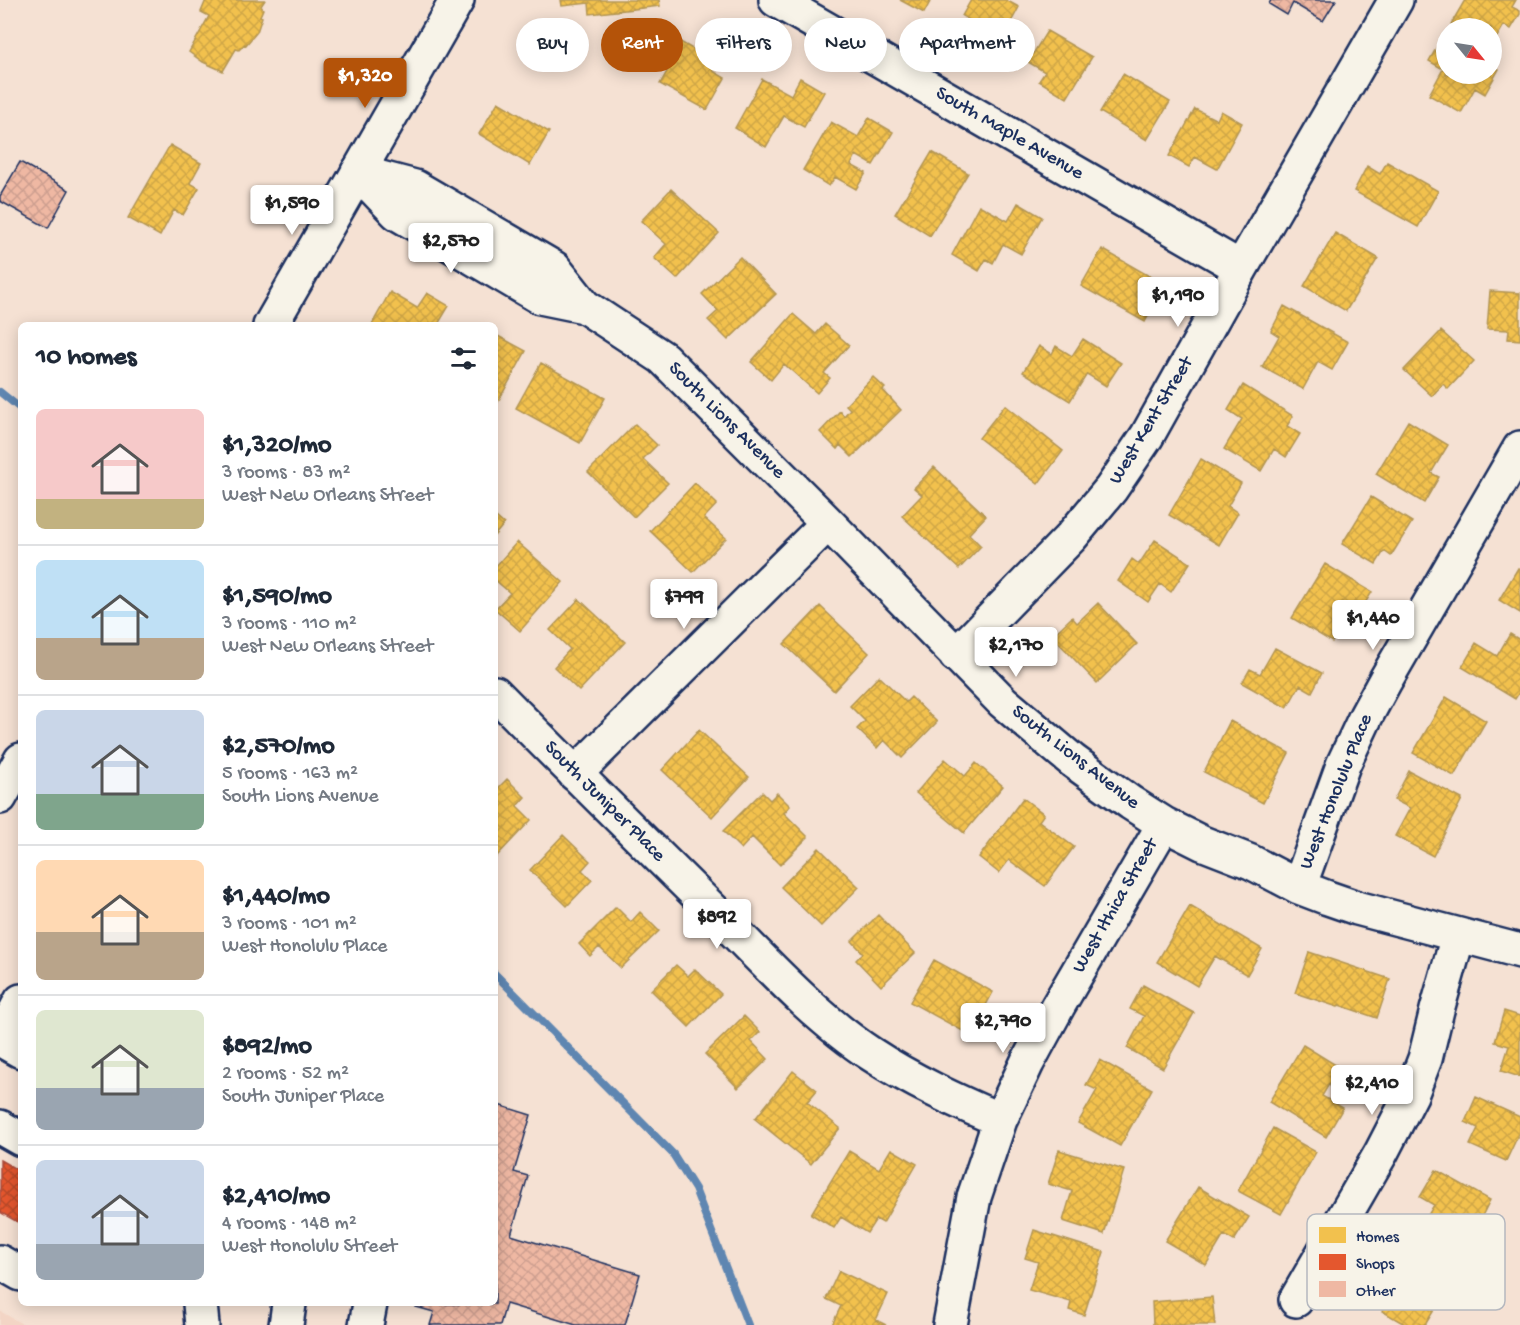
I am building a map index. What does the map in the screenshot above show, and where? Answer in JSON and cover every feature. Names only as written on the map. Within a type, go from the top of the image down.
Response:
[{"type":"street","points":[[272,322],[457,0]]},
{"type":"street","name":"South Maple Avenue","points":[[776,0],[1241,268]]},
{"type":"street","name":"West Kent Street","points":[[956,655],[1071,537],[1111,489],[1147,436],[1396,0]]},
{"type":"street","name":"South Lions Avenue","points":[[358,171],[415,187],[554,268],[584,306],[663,358],[1003,702],[1073,761],[1131,803],[1164,824],[1202,843],[1251,862],[1299,887],[1357,908],[1520,951]]},
{"type":"street","name":"West Honolulu Place","points":[[1299,887],[1343,765],[1366,716],[1520,448]]},
{"type":"street","points":[[575,774],[828,523]]},
{"type":"street","name":"South Juniper Place","points":[[498,696],[774,970],[832,1024],[870,1053],[904,1074],[952,1100],[1000,1120]]},
{"type":"street","points":[[0,797],[18,765]]},
{"type":"street","name":"West Ithica Street","points":[[950,1325],[974,1197],[1000,1120],[1058,1006],[1164,824]]},
{"type":"street","points":[[1346,1214],[1411,1095],[1425,1059],[1458,936]]},
{"type":"street","points":[[0,1033],[18,1007]]},
{"type":"street","points":[[0,1039],[18,1049]]},
{"type":"street","points":[[0,1127],[18,1137]]},
{"type":"street","points":[[0,1262],[18,1272]]},
{"type":"street","points":[[1296,1300],[1307,1281]]},
{"type":"street","points":[[201,1306],[202,1325]]},
{"type":"street","points":[[286,1325],[289,1306]]},
{"type":"street","points":[[366,1325],[369,1306]]},
{"type":"shaded area","points":[[0,1311],[24,1325],[0,1325]]},
{"type":"building: Homes","points":[[206,0],[265,0],[261,6],[263,9],[260,16],[262,17],[257,32],[246,45],[239,50],[236,49],[223,71],[203,62],[189,52],[209,16],[201,12]]},
{"type":"building: Homes","points":[[561,0],[659,0],[660,6],[590,14],[589,3],[562,6]]},
{"type":"building: Homes","points":[[900,0],[931,0],[924,13]]},
{"type":"building: Homes","points":[[971,0],[1006,0],[1019,7],[1013,18],[966,18],[962,16]]},
{"type":"building: Homes","points":[[1465,0],[1516,0],[1512,7],[1520,11],[1511,29],[1504,25],[1502,28],[1502,18],[1454,18]]},
{"type":"building: Homes","points":[[1047,31],[1092,57],[1067,98],[1039,81],[1045,72],[1035,66],[1035,51]]},
{"type":"building: Homes","points":[[683,43],[695,50],[695,72],[715,72],[725,78],[707,110],[660,84],[667,72],[683,72]]},
{"type":"building: Homes","points":[[1436,49],[1436,65],[1429,61]]},
{"type":"building: Homes","points":[[1123,74],[1170,102],[1147,140],[1100,112]]},
{"type":"building: Homes","points":[[800,78],[824,92],[804,127],[784,116],[766,147],[735,128],[762,79],[791,95]]},
{"type":"building: Homes","points":[[1436,82],[1436,84],[1491,84],[1485,94],[1475,88],[1461,113],[1429,95]]},
{"type":"building: Homes","points":[[498,102],[549,132],[530,165],[479,134]]},
{"type":"building: Homes","points":[[1195,109],[1217,120],[1221,111],[1242,123],[1217,169],[1195,157],[1189,167],[1169,156]]},
{"type":"building: Homes","points":[[869,118],[893,132],[873,165],[856,155],[851,165],[866,173],[856,189],[835,177],[829,186],[803,170],[831,122],[858,137]]},
{"type":"building: Homes","points":[[170,145],[201,163],[190,183],[199,188],[183,215],[174,210],[160,236],[128,218]]},
{"type":"building: Homes","points":[[932,152],[968,173],[930,236],[895,214]]},
{"type":"building: Homes","points":[[1387,162],[1438,191],[1418,227],[1354,191],[1367,166],[1380,174]]},
{"type":"building: Homes","points":[[671,189],[719,233],[677,279],[654,258],[666,244],[641,221]]},
{"type":"building: Homes","points":[[1018,203],[1042,217],[1021,254],[1003,244],[993,263],[986,259],[979,271],[952,255],[979,205],[1008,221]]},
{"type":"building: Homes","points":[[1335,233],[1378,258],[1346,311],[1304,286]]},
{"type":"building: Homes","points":[[1102,249],[1165,285],[1145,322],[1081,286]]},
{"type":"building: Homes","points":[[740,257],[776,294],[728,340],[708,320],[718,311],[702,294]]},
{"type":"building: Homes","points":[[1490,291],[1520,293],[1520,340],[1508,339],[1509,330],[1487,329]]},
{"type":"building: Homes","points":[[390,292],[417,308],[427,293],[449,306],[439,322],[373,322]]},
{"type":"building: Homes","points":[[1284,306],[1348,342],[1332,370],[1318,362],[1303,389],[1262,367],[1279,336],[1271,331]]},
{"type":"building: Homes","points":[[793,314],[816,334],[825,324],[849,345],[824,373],[830,378],[817,393],[784,364],[771,380],[751,362]]},
{"type":"building: Homes","points":[[1441,331],[1474,361],[1448,389],[1443,384],[1432,396],[1404,370]]},
{"type":"building: Homes","points":[[498,336],[526,351],[498,402]]},
{"type":"building: Homes","points":[[1083,339],[1121,363],[1106,386],[1087,374],[1070,401],[1023,372],[1039,346],[1052,354],[1056,346],[1072,356]]},
{"type":"building: Homes","points":[[541,363],[605,398],[580,443],[516,408]]},
{"type":"building: Homes","points":[[873,377],[885,388],[883,390],[901,410],[852,457],[840,445],[837,449],[820,432],[840,411],[844,416],[850,409],[846,405]]},
{"type":"building: Homes","points":[[1243,385],[1293,416],[1287,426],[1300,434],[1286,457],[1274,449],[1261,471],[1224,449],[1242,419],[1228,410]]},
{"type":"building: Homes","points":[[1005,405],[1063,451],[1038,484],[979,438]]},
{"type":"building: Homes","points":[[1408,421],[1448,445],[1431,473],[1439,477],[1424,503],[1376,474]]},
{"type":"building: Homes","points":[[635,424],[657,445],[643,459],[668,483],[634,517],[588,472]]},
{"type":"building: Homes","points":[[1201,459],[1241,483],[1228,506],[1238,513],[1219,545],[1169,515]]},
{"type":"building: Homes","points":[[934,467],[986,516],[969,534],[981,546],[959,569],[902,516],[922,495],[914,488]]},
{"type":"building: Homes","points":[[695,483],[717,504],[704,518],[726,538],[693,572],[650,531]]},
{"type":"building: Homes","points":[[1371,497],[1412,522],[1391,556],[1384,551],[1376,564],[1342,544]]},
{"type":"building: Homes","points":[[498,519],[504,524],[498,531]]},
{"type":"building: Homes","points":[[1155,540],[1190,563],[1171,592],[1160,584],[1148,602],[1118,581],[1132,559],[1139,564]]},
{"type":"building: Homes","points":[[517,542],[563,582],[520,631],[498,612],[498,606],[510,593],[498,583],[498,564]]},
{"type":"building: Homes","points":[[1325,564],[1372,592],[1357,616],[1350,612],[1332,642],[1292,618]]},
{"type":"building: Homes","points":[[1518,568],[1520,569],[1520,613],[1499,600]]},
{"type":"building: Homes","points":[[579,599],[625,642],[579,691],[554,667],[570,649],[550,630]]},
{"type":"building: Homes","points":[[1098,603],[1137,644],[1097,683],[1052,636],[1072,617],[1077,623]]},
{"type":"building: Homes","points":[[820,606],[869,653],[834,691],[784,644]]},
{"type":"building: Homes","points":[[1510,634],[1520,640],[1520,691],[1515,699],[1462,667],[1476,643],[1497,656]]},
{"type":"building: Homes","points":[[1275,648],[1322,673],[1312,692],[1300,685],[1287,708],[1242,683],[1250,669],[1260,674]]},
{"type":"building: Homes","points":[[879,676],[906,702],[911,697],[937,722],[902,758],[884,740],[877,748],[857,729],[865,721],[850,706]]},
{"type":"building: Homes","points":[[1446,697],[1486,721],[1454,776],[1413,753]]},
{"type":"building: Homes","points":[[1230,721],[1289,753],[1263,803],[1204,772]]},
{"type":"building: Homes","points":[[699,730],[749,777],[712,817],[662,770]]},
{"type":"building: Homes","points":[[945,759],[965,776],[976,763],[1003,786],[964,833],[916,793]]},
{"type":"building: Homes","points":[[1409,771],[1462,799],[1433,856],[1395,836],[1410,808],[1394,800]]},
{"type":"building: Homes","points":[[507,779],[525,797],[517,806],[531,820],[498,855],[498,788]]},
{"type":"building: Homes","points":[[762,792],[770,800],[777,793],[790,806],[784,813],[808,837],[780,865],[752,837],[741,849],[723,831]]},
{"type":"building: Homes","points":[[1023,798],[1044,814],[1039,821],[1074,847],[1045,886],[1009,860],[999,873],[979,857]]},
{"type":"building: Homes","points":[[563,835],[590,861],[582,870],[592,880],[567,906],[530,870]]},
{"type":"building: Homes","points":[[819,848],[859,887],[821,926],[781,887]]},
{"type":"building: Homes","points":[[1190,906],[1262,949],[1247,975],[1215,956],[1197,986],[1157,962]]},
{"type":"building: Homes","points":[[616,907],[631,922],[640,912],[659,931],[621,968],[599,947],[590,956],[579,944]]},
{"type":"building: Homes","points":[[878,915],[915,953],[881,986],[856,960],[863,953],[852,941]]},
{"type":"building: Homes","points":[[1309,952],[1390,979],[1377,1018],[1295,993]]},
{"type":"building: Homes","points":[[934,960],[993,992],[970,1035],[910,1002]]},
{"type":"building: Homes","points":[[676,965],[688,976],[695,969],[721,994],[689,1027],[651,990]]},
{"type":"building: Homes","points":[[1143,985],[1194,1013],[1163,1068],[1127,1048],[1144,1016],[1130,1009]]},
{"type":"building: Homes","points":[[1504,1011],[1520,1016],[1520,1077],[1501,1071],[1509,1046],[1495,1042]]},
{"type":"building: Homes","points":[[744,1016],[760,1032],[751,1041],[768,1059],[738,1088],[705,1054]]},
{"type":"building: Homes","points":[[1303,1045],[1339,1067],[1322,1096],[1343,1108],[1326,1137],[1269,1102]]},
{"type":"building: Homes","points":[[1100,1060],[1152,1089],[1120,1146],[1078,1123],[1097,1090],[1086,1085]]},
{"type":"building: Homes","points":[[793,1071],[817,1090],[807,1102],[840,1128],[811,1164],[755,1119]]},
{"type":"building: Homes","points":[[1476,1097],[1520,1117],[1520,1131],[1506,1161],[1470,1145],[1478,1128],[1465,1122]]},
{"type":"building: Homes","points":[[1273,1128],[1316,1152],[1281,1214],[1238,1191]]},
{"type":"building: Homes","points":[[891,1149],[917,1164],[883,1223],[876,1219],[867,1233],[841,1217],[834,1228],[811,1214],[849,1151],[879,1169]]},
{"type":"building: Homes","points":[[1059,1150],[1124,1170],[1104,1234],[1063,1221],[1072,1191],[1048,1184]]},
{"type":"building: Homes","points":[[1436,1170],[1490,1200],[1483,1214],[1429,1214],[1434,1205],[1420,1197]]},
{"type":"building: Homes","points":[[1198,1187],[1249,1217],[1234,1241],[1224,1235],[1206,1265],[1165,1241]]},
{"type":"building: Homes","points":[[1034,1230],[1104,1252],[1084,1315],[1069,1310],[1071,1302],[1029,1290],[1038,1262],[1025,1258]]},
{"type":"building: Homes","points":[[839,1271],[888,1294],[876,1320],[886,1325],[832,1325],[841,1306],[826,1299]]},
{"type":"building: Homes","points":[[1212,1297],[1215,1325],[1153,1325],[1152,1302]]},
{"type":"building: Homes","points":[[1434,1310],[1425,1325],[1406,1325],[1382,1311]]},
{"type":"building: Shops","points":[[0,1160],[18,1170],[18,1222],[0,1212]]},
{"type":"building: Other","points":[[1271,0],[1336,0],[1323,21],[1293,3],[1287,15],[1269,4]]},
{"type":"building: Other","points":[[20,162],[69,190],[48,228],[0,201],[0,196]]},
{"type":"building: Other","points":[[498,1105],[531,1115],[514,1172],[528,1176],[511,1235],[640,1274],[625,1325],[576,1325],[506,1304],[500,1325],[430,1325],[434,1312],[416,1307],[498,1306]]},
{"type":"waterway","points":[[0,392],[18,407]]},
{"type":"waterway","points":[[498,977],[673,1154],[695,1189],[748,1325]]}]
